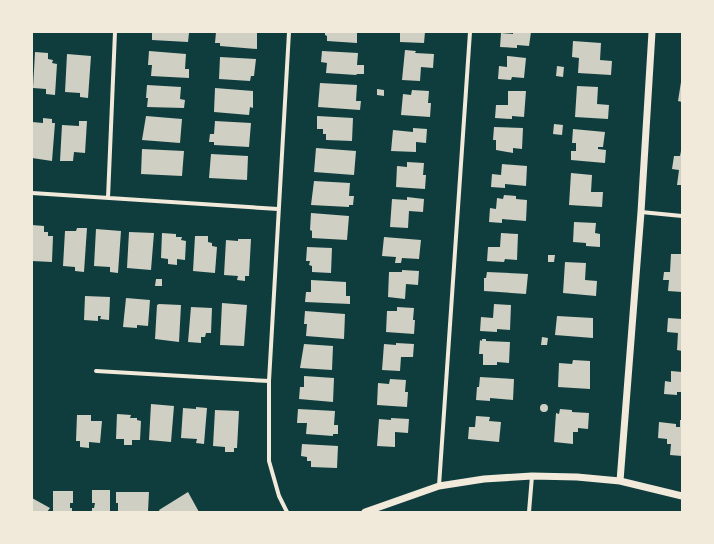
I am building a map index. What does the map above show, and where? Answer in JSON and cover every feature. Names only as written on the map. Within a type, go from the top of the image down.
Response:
[{"type":"street","points":[[108,198],[115,32]]},
{"type":"street","points":[[287,512],[268,461],[269,380],[278,209],[290,32]]},
{"type":"street","points":[[439,486],[470,32]]},
{"type":"street","points":[[620,481],[641,212],[652,32]]},
{"type":"street","points":[[32,192],[278,209]]},
{"type":"street","points":[[641,212],[682,216]]},
{"type":"street","points":[[96,371],[269,380]]},
{"type":"street","points":[[529,512],[532,476]]},
{"type":"street","points":[[365,512],[439,486],[484,479],[532,476],[577,477],[620,481],[682,496]]},
{"type":"building","points":[[152,32],[189,33],[188,42],[152,40]]},
{"type":"building","points":[[216,32],[257,32],[257,49],[220,46],[220,43],[215,43]]},
{"type":"building","points":[[325,32],[357,32],[357,43],[327,41]]},
{"type":"building","points":[[400,32],[425,32],[424,43],[400,42]]},
{"type":"building","points":[[513,32],[531,32],[529,46],[517,45],[517,48],[500,47],[501,33],[513,34]]},
{"type":"building","points":[[573,41],[601,43],[600,60],[612,61],[611,75],[578,73],[579,58],[572,57]]},
{"type":"building","points":[[405,50],[416,51],[415,53],[434,54],[433,68],[421,67],[420,81],[402,80]]},
{"type":"building","points":[[149,51],[186,54],[185,69],[189,69],[189,78],[151,76],[152,65],[148,65]]},
{"type":"building","points":[[322,51],[358,53],[357,65],[364,65],[364,74],[356,75],[326,73],[327,63],[321,62]]},
{"type":"building","points":[[35,52],[48,53],[48,59],[53,60],[52,63],[57,64],[55,95],[46,94],[46,89],[33,88]]},
{"type":"building","points":[[67,54],[91,56],[88,98],[80,97],[80,93],[65,92]]},
{"type":"building","points":[[507,56],[526,58],[524,78],[512,77],[511,80],[498,79],[499,66],[507,67]]},
{"type":"building","points":[[220,57],[256,59],[254,76],[251,76],[250,81],[219,79]]},
{"type":"building","points":[[557,66],[564,67],[563,77],[556,76]]},
{"type":"building","points":[[681,82],[682,83],[682,102],[678,101]]},
{"type":"building","points":[[320,83],[357,85],[356,101],[361,101],[360,110],[318,107]]},
{"type":"building","points":[[147,85],[181,87],[180,99],[185,100],[184,108],[147,107]]},
{"type":"building","points":[[577,86],[598,87],[597,104],[609,105],[608,119],[575,117]]},
{"type":"building","points":[[215,88],[253,91],[253,108],[250,107],[249,115],[214,112]]},
{"type":"building","points":[[377,89],[384,90],[384,96],[377,95]]},
{"type":"building","points":[[412,90],[429,91],[428,103],[431,103],[430,117],[401,115],[403,94],[411,95]]},
{"type":"building","points":[[508,91],[526,91],[524,117],[512,116],[512,119],[495,118],[496,105],[508,105]]},
{"type":"building","points":[[146,116],[182,119],[180,143],[142,140]]},
{"type":"building","points":[[317,116],[353,118],[352,141],[326,140],[326,134],[323,134],[323,129],[317,129]]},
{"type":"building","points":[[43,118],[52,119],[52,123],[55,123],[52,161],[32,158],[32,122],[43,123]]},
{"type":"building","points":[[79,121],[87,121],[85,153],[74,152],[73,161],[60,161],[62,125],[79,126]]},
{"type":"building","points":[[215,121],[251,123],[249,147],[214,145],[214,142],[209,142],[210,134],[214,134]]},
{"type":"building","points":[[554,124],[563,125],[562,135],[553,134]]},
{"type":"building","points":[[494,127],[523,128],[522,149],[513,148],[513,153],[496,150],[496,140],[493,140]]},
{"type":"building","points":[[413,128],[427,129],[426,143],[416,142],[416,152],[391,151],[393,130],[413,132]]},
{"type":"building","points":[[573,129],[605,132],[603,147],[598,147],[598,149],[606,150],[605,163],[571,160],[571,151],[576,151],[576,143],[572,143]]},
{"type":"building","points":[[316,148],[356,151],[354,175],[314,172]]},
{"type":"building","points":[[142,149],[184,151],[182,176],[141,174]]},
{"type":"building","points":[[681,151],[682,185],[677,185],[679,170],[672,169],[674,156],[680,156]]},
{"type":"building","points":[[211,154],[248,156],[247,180],[209,178]]},
{"type":"building","points":[[407,162],[424,163],[423,175],[426,175],[425,189],[396,187],[397,166],[407,167]]},
{"type":"building","points":[[502,164],[527,166],[526,186],[505,184],[505,188],[491,187],[492,174],[501,175]]},
{"type":"building","points":[[571,173],[592,175],[591,192],[603,192],[602,207],[569,205]]},
{"type":"building","points":[[314,181],[350,183],[349,196],[354,196],[353,205],[349,205],[349,207],[311,205]]},
{"type":"building","points":[[504,195],[516,196],[516,199],[527,200],[526,221],[502,219],[502,223],[489,222],[490,208],[496,209],[497,198],[503,199]]},
{"type":"building","points":[[407,197],[424,199],[423,212],[409,211],[408,228],[390,227],[392,199],[407,200]]},
{"type":"building","points":[[311,213],[349,216],[347,240],[312,238],[312,231],[310,230]]},
{"type":"building","points":[[574,222],[596,223],[595,233],[600,234],[600,247],[586,246],[586,243],[573,242]]},
{"type":"building","points":[[32,225],[44,226],[44,232],[48,232],[48,236],[53,236],[52,262],[32,261]]},
{"type":"building","points":[[77,228],[87,228],[84,272],[75,271],[75,267],[63,266],[65,231],[76,231]]},
{"type":"building","points":[[96,229],[121,231],[118,273],[110,272],[110,267],[94,266]]},
{"type":"building","points":[[129,232],[154,233],[151,270],[127,268]]},
{"type":"building","points":[[162,233],[176,234],[176,237],[182,237],[181,240],[186,241],[185,260],[177,259],[177,265],[168,264],[168,259],[161,258]]},
{"type":"building","points":[[501,233],[518,234],[517,260],[505,259],[504,262],[487,261],[488,247],[500,247]]},
{"type":"building","points":[[195,236],[208,236],[208,242],[212,243],[212,246],[217,247],[215,273],[193,271]]},
{"type":"building","points":[[384,237],[421,240],[419,259],[402,258],[401,263],[395,263],[396,257],[382,256]]},
{"type":"building","points":[[238,239],[251,239],[249,276],[245,276],[245,281],[237,280],[238,276],[224,275],[226,240],[238,241]]},
{"type":"building","points":[[307,247],[332,248],[331,273],[312,272],[312,266],[309,265],[310,261],[306,261]]},
{"type":"building","points":[[671,254],[682,254],[682,292],[668,291],[669,280],[663,280],[664,272],[670,272]]},
{"type":"building","points":[[548,255],[555,255],[554,262],[548,262]]},
{"type":"building","points":[[565,262],[586,263],[585,280],[597,281],[596,296],[563,293]]},
{"type":"building","points":[[402,270],[419,271],[418,285],[406,284],[405,299],[388,297],[389,272],[402,272]]},
{"type":"building","points":[[487,272],[528,274],[526,294],[484,291],[484,278],[486,278]]},
{"type":"building","points":[[156,279],[162,279],[162,286],[155,286]]},
{"type":"building","points":[[311,280],[346,282],[346,296],[350,296],[350,304],[305,302],[306,292],[311,292]]},
{"type":"building","points":[[85,296],[110,297],[109,320],[100,319],[101,316],[98,316],[98,321],[84,320]]},
{"type":"building","points":[[126,298],[150,300],[148,326],[137,325],[137,328],[123,327]]},
{"type":"building","points":[[222,303],[247,305],[244,346],[220,345]]},
{"type":"building","points":[[494,304],[511,305],[510,330],[497,329],[497,332],[480,331],[481,317],[493,318]]},
{"type":"building","points":[[157,305],[181,305],[179,342],[155,339]]},
{"type":"building","points":[[191,307],[212,308],[211,333],[206,333],[205,337],[201,337],[201,343],[188,342]]},
{"type":"building","points":[[397,307],[414,308],[414,334],[386,332],[387,311],[397,311]]},
{"type":"building","points":[[305,311],[345,314],[344,339],[306,336],[307,324],[304,324]]},
{"type":"building","points":[[557,316],[593,318],[593,338],[555,335]]},
{"type":"building","points":[[668,318],[682,319],[682,351],[677,350],[678,333],[667,332]]},
{"type":"building","points":[[542,337],[548,338],[547,345],[541,345]]},
{"type":"building","points":[[482,339],[486,339],[486,341],[510,342],[509,363],[497,362],[497,365],[483,365],[483,354],[479,354],[480,340],[482,341]]},
{"type":"building","points":[[396,343],[414,344],[413,357],[401,357],[400,371],[382,370],[384,344],[396,345]]},
{"type":"building","points":[[304,344],[333,346],[332,370],[300,368]]},
{"type":"building","points":[[573,360],[590,361],[590,389],[558,387],[559,363],[572,364]]},
{"type":"building","points":[[671,371],[682,372],[682,392],[677,392],[677,395],[664,394],[665,381],[671,382]]},
{"type":"building","points":[[304,376],[334,378],[333,402],[299,399],[300,387],[304,387]]},
{"type":"building","points":[[480,377],[514,379],[513,400],[490,398],[490,401],[476,400],[477,387],[479,387]]},
{"type":"building","points":[[390,379],[406,380],[405,392],[408,392],[407,407],[377,405],[378,383],[389,384]]},
{"type":"building","points":[[151,404],[174,406],[171,442],[149,440]]},
{"type":"building","points":[[542,404],[546,404],[548,408],[546,412],[542,412],[540,410],[540,406]]},
{"type":"building","points":[[196,407],[207,408],[204,444],[196,443],[197,439],[181,438],[183,408],[196,409]]},
{"type":"building","points":[[298,409],[335,411],[334,425],[338,425],[338,434],[333,434],[333,436],[306,434],[307,423],[297,423]]},
{"type":"building","points":[[560,409],[572,410],[572,412],[589,413],[588,429],[578,428],[578,432],[573,432],[573,444],[554,442],[556,413],[559,414]]},
{"type":"building","points":[[215,410],[239,411],[237,448],[234,448],[234,452],[225,452],[225,447],[213,446]]},
{"type":"building","points":[[117,414],[131,415],[130,418],[137,418],[137,420],[141,421],[140,440],[132,440],[132,445],[124,445],[124,439],[116,439]]},
{"type":"building","points":[[77,415],[91,415],[91,421],[102,421],[100,443],[89,442],[89,448],[80,447],[80,441],[76,441]]},
{"type":"building","points":[[476,416],[490,417],[489,421],[501,422],[499,442],[468,439],[469,427],[475,427]]},
{"type":"building","points":[[391,418],[409,419],[408,433],[395,432],[395,447],[377,446],[379,419],[391,420]]},
{"type":"building","points":[[680,420],[682,420],[682,456],[670,455],[671,444],[667,444],[667,439],[658,438],[659,422],[676,424],[676,427],[680,427]]},
{"type":"building","points":[[302,444],[338,446],[337,468],[311,467],[311,461],[307,461],[307,457],[301,456]]},
{"type":"building","points":[[92,490],[110,490],[110,512],[92,512],[92,508],[94,508],[95,503],[92,503]]},
{"type":"building","points":[[53,491],[73,491],[73,503],[70,503],[72,512],[53,512]]},
{"type":"building","points":[[116,492],[149,492],[148,512],[118,512]]},
{"type":"building","points":[[188,492],[199,512],[160,512],[159,510]]},
{"type":"building","points":[[32,498],[50,508],[47,512],[32,512]]}]
